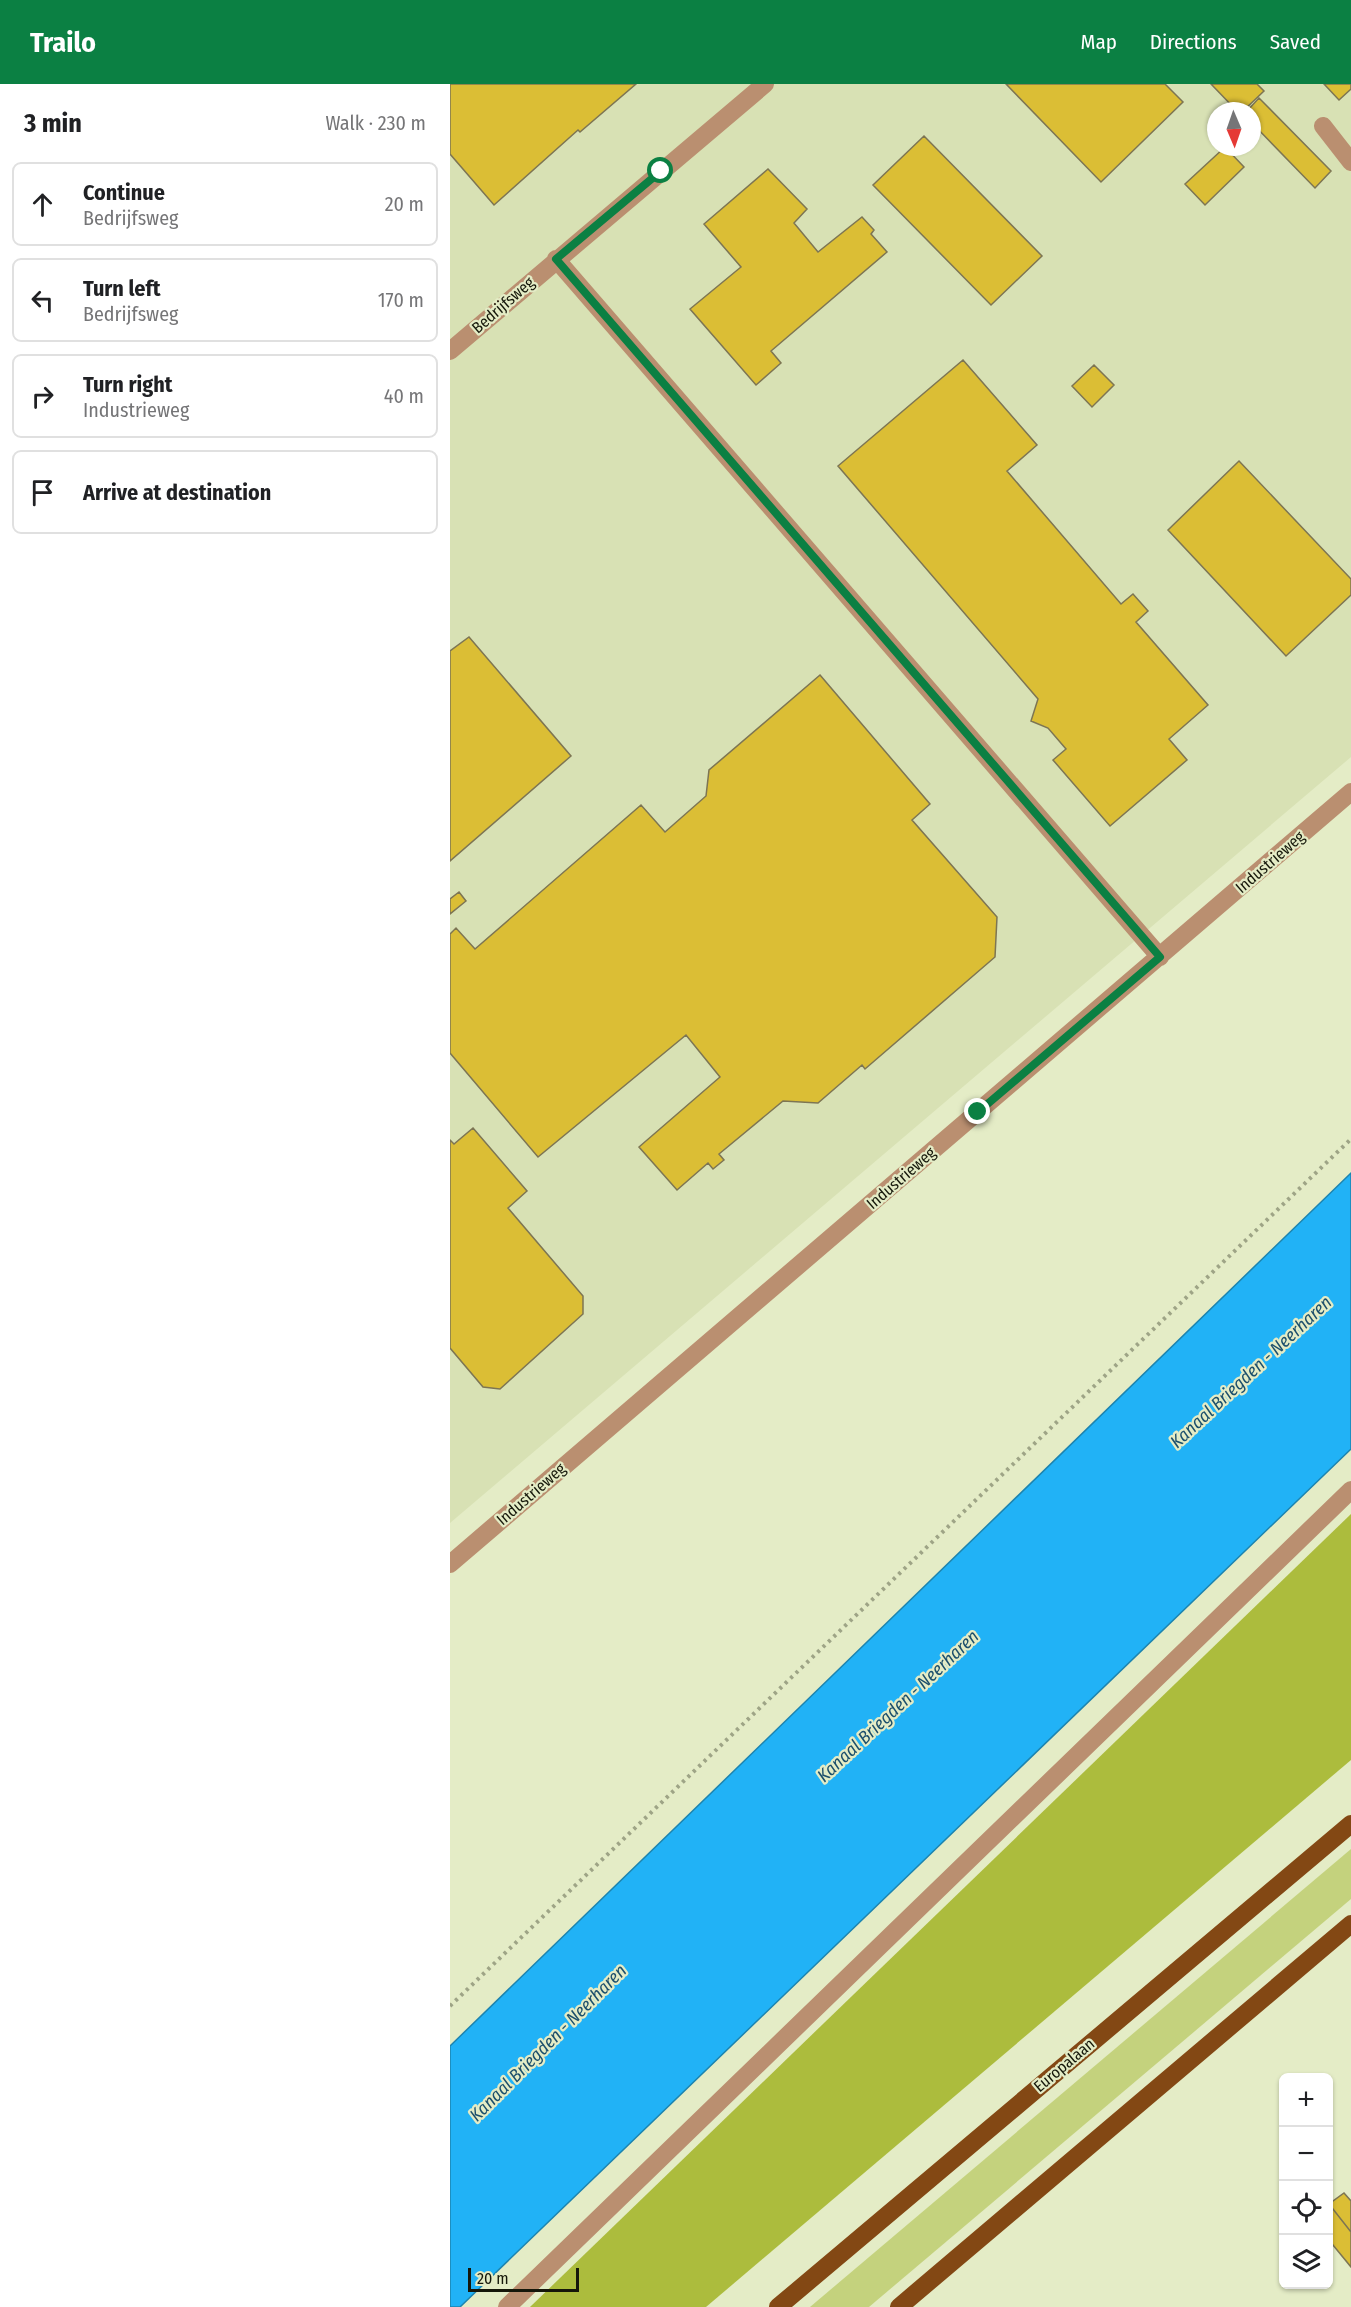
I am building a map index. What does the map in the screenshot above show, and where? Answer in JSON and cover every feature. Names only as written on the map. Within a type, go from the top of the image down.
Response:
[{"type":"main road","name":"Europalaan","points":[[778,2307],[1351,1824]]},
{"type":"main road","points":[[899,2307],[1351,1924]]},
{"type":"street","name":"Bedrijfsweg","points":[[450,351],[765,84]]},
{"type":"street","points":[[1323,126],[1351,162]]},
{"type":"street","points":[[556,259],[1160,957]]},
{"type":"street","name":"Industrieweg","points":[[450,1564],[1351,792]]},
{"type":"street","points":[[507,2307],[1351,1490]]},
{"type":"path","points":[[450,2006],[1351,1139]]},
{"type":"shaded area","points":[[450,84],[1351,84],[1351,757],[450,1523]]},
{"type":"green space","points":[[1351,1514],[1351,1760],[706,2307],[530,2307]]},
{"type":"green space","points":[[1351,1849],[1351,1899],[869,2307],[810,2307]]},
{"type":"water","name":"Kanaal Briegden - Neerharen","points":[[1351,1173],[1351,1449],[460,2307],[450,2307],[450,2046]]},
{"type":"building","points":[[450,84],[636,84],[580,132],[578,130],[494,205],[450,154]]},
{"type":"building","points":[[1006,84],[1165,84],[1183,102],[1101,182]]},
{"type":"building","points":[[1211,84],[1257,84],[1264,91],[1252,102],[1228,102]]},
{"type":"building","points":[[1324,84],[1351,84],[1351,89],[1339,100]]},
{"type":"building","points":[[1259,98],[1331,171],[1315,188],[1261,132],[1261,102],[1255,102]]},
{"type":"building","points":[[924,136],[1042,256],[991,305],[873,185]]},
{"type":"building","points":[[1215,156],[1234,156],[1244,167],[1205,205],[1185,184]]},
{"type":"building","points":[[768,169],[807,209],[794,223],[818,252],[862,217],[874,230],[871,234],[887,252],[771,351],[781,363],[756,385],[690,309],[741,267],[704,224]]},
{"type":"building","points":[[963,360],[1037,445],[1007,471],[1121,604],[1133,594],[1148,611],[1136,622],[1208,705],[1169,739],[1187,760],[1110,826],[1053,760],[1066,749],[1048,728],[1031,721],[1038,699],[838,466]]},
{"type":"building","points":[[1094,365],[1114,385],[1092,407],[1072,386]]},
{"type":"building","points":[[1239,461],[1351,579],[1351,595],[1286,656],[1168,530]]},
{"type":"building","points":[[469,637],[571,756],[450,861],[450,651]]},
{"type":"building","points":[[820,675],[930,804],[912,820],[997,917],[995,957],[865,1069],[862,1065],[818,1103],[783,1101],[719,1154],[724,1160],[713,1169],[708,1163],[677,1190],[639,1147],[720,1077],[686,1035],[538,1157],[450,1053],[450,934],[456,928],[475,949],[641,805],[665,832],[706,796],[709,770]]},
{"type":"building","points":[[459,892],[466,901],[450,914],[450,899]]},
{"type":"building","points":[[473,1128],[527,1191],[508,1208],[583,1296],[583,1314],[500,1389],[483,1387],[450,1348],[450,1140],[454,1144]]},
{"type":"building","points":[[1344,2193],[1351,2201],[1351,2232],[1333,2209],[1333,2201]]},
{"type":"building","points":[[1333,2209],[1351,2232],[1351,2267],[1333,2245]]},
{"type":"route","points":[[661,171],[556,259],[1160,957],[978,1112]]}]
